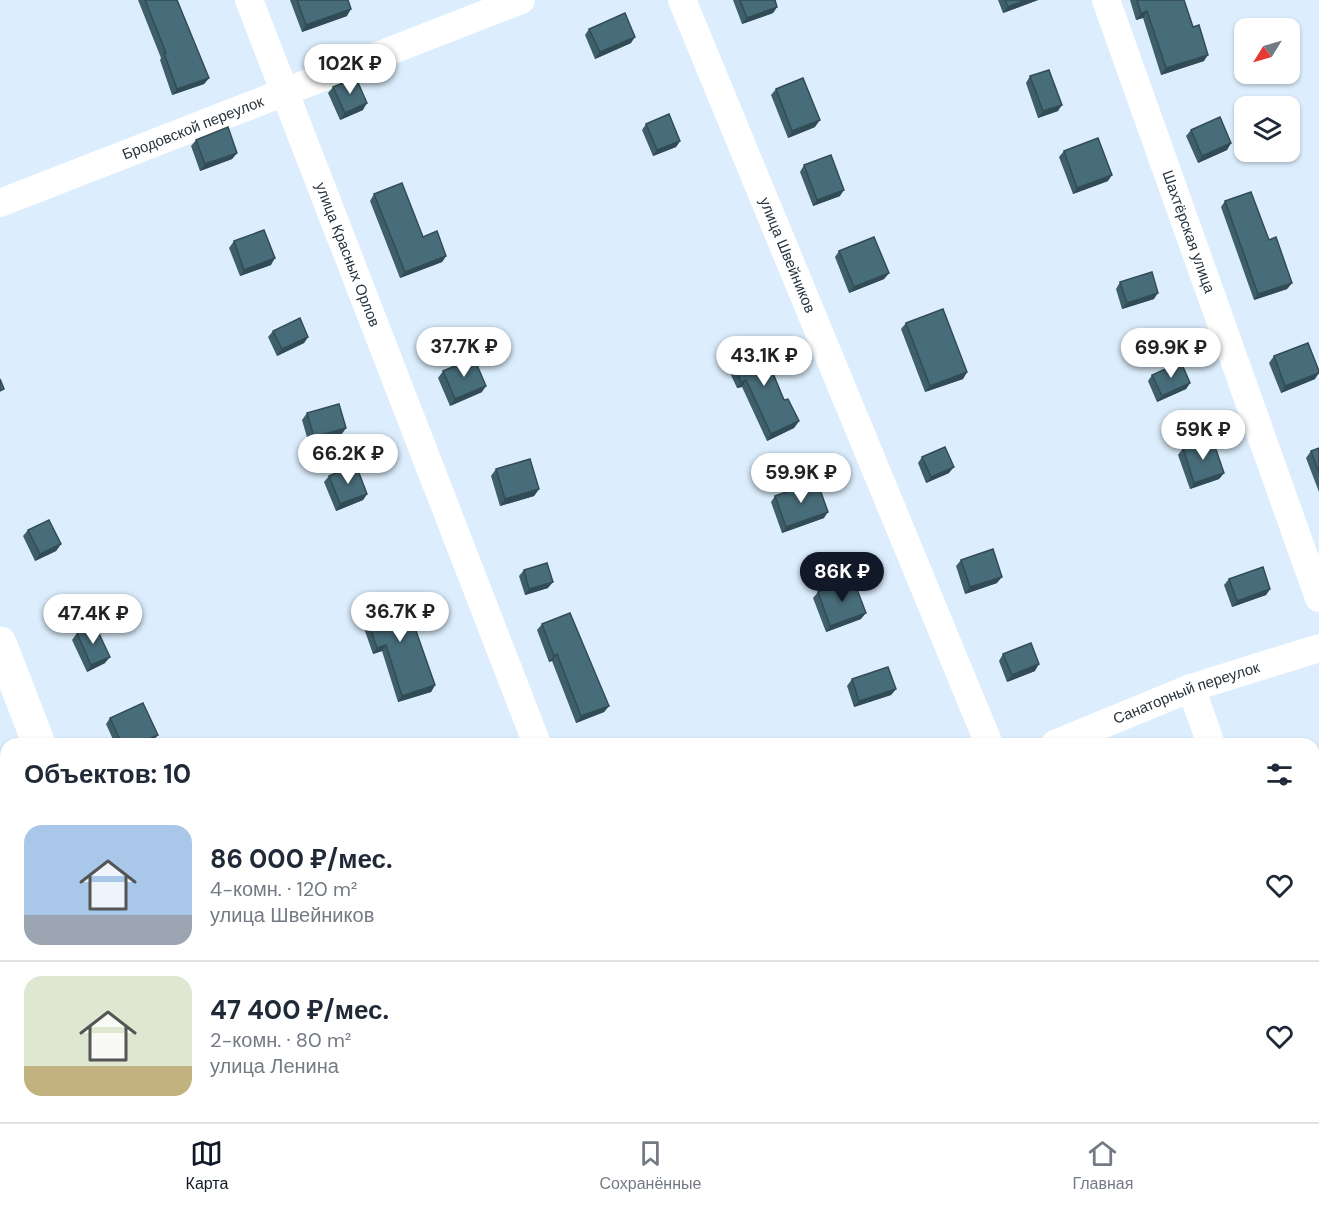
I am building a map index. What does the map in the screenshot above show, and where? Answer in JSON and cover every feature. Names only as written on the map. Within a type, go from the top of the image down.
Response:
[{"type":"main road","points":[[0,643],[37,738]]},
{"type":"street","name":"улица Красных Орлов","points":[[249,0],[287,93],[535,738]]},
{"type":"street","name":"Бродовской переулок","points":[[0,203],[521,0]]},
{"type":"street","name":"улица Швейников","points":[[682,0],[987,738]]},
{"type":"street","name":"Шахтёрская улица","points":[[1106,0],[1319,598]]},
{"type":"street","name":"Санаторный переулок","points":[[1070,738],[1191,688],[1319,648]]},
{"type":"street","points":[[1191,688],[1209,738]]},
{"type":"building","points":[[145,0],[177,0],[209,78],[177,89],[164,53],[166,53]]},
{"type":"building","points":[[297,0],[348,0],[351,9],[306,25]]},
{"type":"building","points":[[740,0],[775,0],[777,7],[747,18]]},
{"type":"building","points":[[1005,0],[1026,0],[1008,7]]},
{"type":"building","points":[[1137,0],[1184,0],[1193,27],[1199,25],[1208,55],[1166,68],[1147,11],[1141,14]]},
{"type":"building","points":[[625,13],[635,37],[600,52],[589,29]]},
{"type":"building","points":[[1049,70],[1062,105],[1043,111],[1030,76]]},
{"type":"building","points":[[356,78],[367,103],[345,113],[333,87]]},
{"type":"building","points":[[803,78],[820,120],[792,131],[776,89]]},
{"type":"building","points":[[669,114],[680,141],[657,150],[646,124]]},
{"type":"building","points":[[1220,117],[1231,143],[1202,156],[1191,130]]},
{"type":"building","points":[[228,127],[237,153],[205,164],[196,140]]},
{"type":"building","points":[[1098,138],[1112,175],[1077,188],[1064,151]]},
{"type":"building","points":[[831,155],[844,190],[817,200],[804,165]]},
{"type":"building","points":[[402,183],[423,237],[437,231],[446,256],[405,272],[374,194]]},
{"type":"building","points":[[1251,192],[1269,240],[1276,237],[1292,283],[1258,294],[1225,201]]},
{"type":"building","points":[[264,230],[275,258],[244,270],[234,241]]},
{"type":"building","points":[[874,237],[889,273],[854,287],[839,251]]},
{"type":"building","points":[[1152,272],[1158,293],[1127,303],[1120,282]]},
{"type":"building","points":[[943,309],[967,372],[930,386],[906,323]]},
{"type":"building","points":[[300,318],[308,337],[282,349],[273,331]]},
{"type":"building","points":[[760,342],[784,400],[788,399],[799,421],[771,434],[746,380],[741,382],[730,355]]},
{"type":"building","points":[[1308,343],[1319,373],[1285,386],[1274,356]]},
{"type":"building","points":[[474,358],[486,386],[455,399],[443,371]]},
{"type":"building","points":[[1181,362],[1190,383],[1162,396],[1152,375]]},
{"type":"building","points":[[0,379],[4,389],[0,391]]},
{"type":"building","points":[[339,404],[346,428],[314,437],[307,413]]},
{"type":"building","points":[[1212,438],[1224,473],[1194,483],[1183,448]]},
{"type":"building","points":[[945,447],[954,467],[931,477],[922,457]]},
{"type":"building","points":[[1319,448],[1319,473],[1311,451]]},
{"type":"building","points":[[530,459],[539,489],[505,499],[496,469]]},
{"type":"building","points":[[356,465],[367,494],[340,504],[329,476]]},
{"type":"building","points":[[817,481],[828,512],[786,527],[775,496]]},
{"type":"building","points":[[49,520],[61,544],[40,554],[28,530]]},
{"type":"building","points":[[993,549],[1002,577],[970,587],[961,560]]},
{"type":"building","points":[[547,563],[553,582],[529,589],[524,570]]},
{"type":"building","points":[[1263,567],[1270,589],[1237,601],[1229,579]]},
{"type":"building","points":[[853,579],[866,613],[830,626],[818,592]]},
{"type":"building","points":[[403,594],[435,685],[402,696],[386,645],[377,648],[363,607]]},
{"type":"building","points":[[570,613],[609,706],[581,716],[557,654],[554,656],[542,624]]},
{"type":"building","points":[[95,625],[110,657],[91,665],[77,633]]},
{"type":"building","points":[[1031,643],[1039,664],[1012,675],[1003,654]]},
{"type":"building","points":[[888,667],[896,689],[859,701],[852,679]]},
{"type":"building","points":[[143,703],[158,735],[151,738],[119,738],[110,718]]}]
